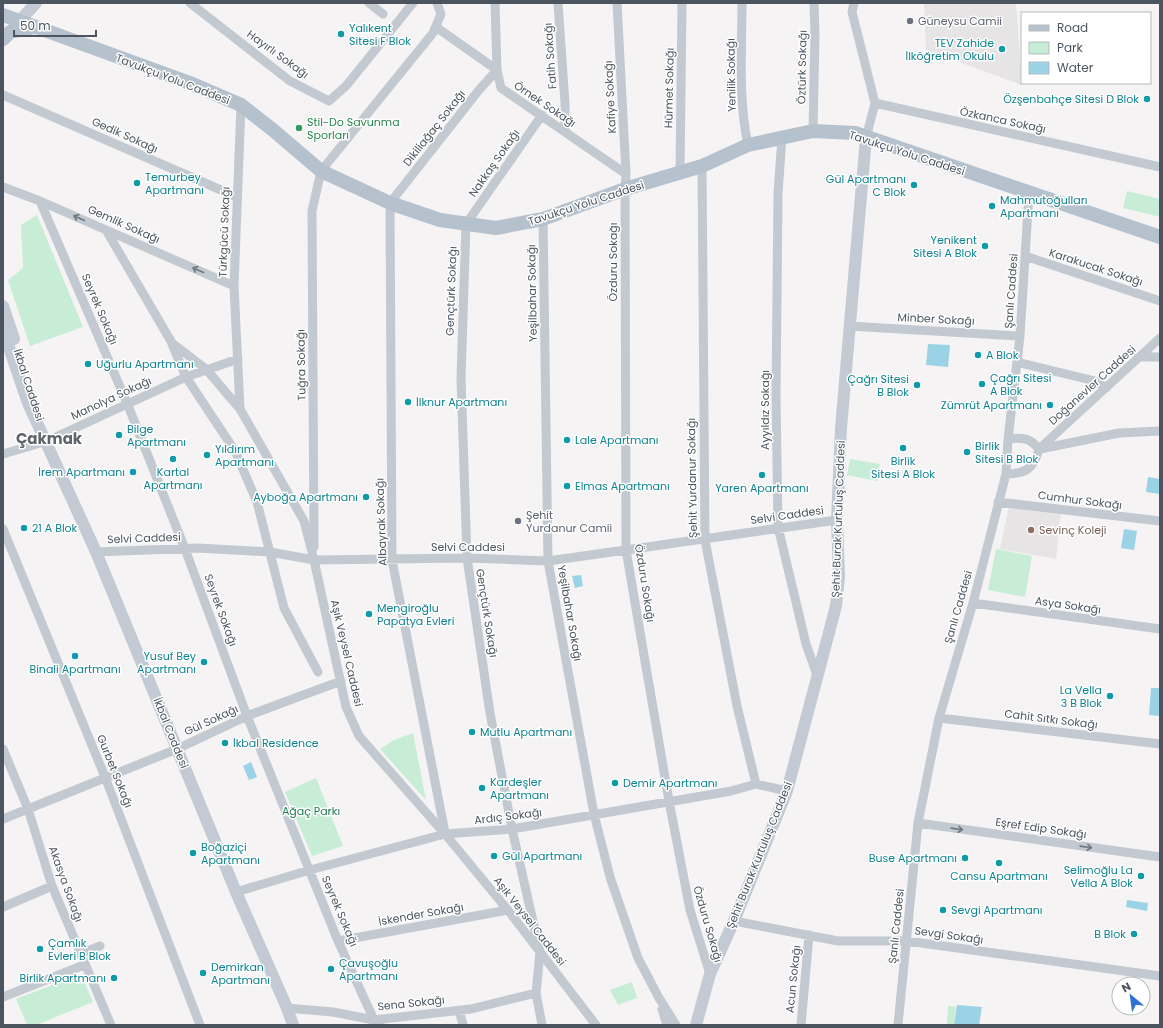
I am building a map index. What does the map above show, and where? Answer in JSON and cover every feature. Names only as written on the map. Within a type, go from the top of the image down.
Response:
[{"type":"main road","name":"Tavukçu Yolu Caddesi","points":[[3,15],[190,83],[240,105],[273,130],[321,171],[390,203],[440,220],[496,228],[543,219],[625,189],[702,166],[748,145],[813,131],[843,132],[866,138],[1160,237]]},
{"type":"main road","points":[[7,36],[36,27]]},
{"type":"street","points":[[7,36],[19,20],[36,3]]},
{"type":"street","name":"Hayırlı Sokağı","points":[[190,3],[290,81],[329,101],[346,86],[413,3]]},
{"type":"street","points":[[369,3],[383,14]]},
{"type":"street","points":[[321,171],[433,33],[441,14],[437,3]]},
{"type":"street","name":"Örnek Sokağı","points":[[495,3],[497,70],[501,88],[626,174]]},
{"type":"street","name":"Fatih Sokağı","points":[[558,3],[565,103],[565,132]]},
{"type":"street","name":"Kafiye Sokağı","points":[[617,3],[626,174],[625,189]]},
{"type":"street","name":"Hürmet Sokağı","points":[[680,173],[682,3]]},
{"type":"street","name":"Yenilik Sokağı","points":[[742,3],[743,122],[748,145]]},
{"type":"street","name":"Öztürk Sokağı","points":[[813,131],[815,34],[814,3]]},
{"type":"street","points":[[854,3],[852,12],[875,103],[866,138]]},
{"type":"street","points":[[436,27],[497,70]]},
{"type":"street","name":"Dikiliağaç Sokağı","points":[[390,203],[479,90],[497,70]]},
{"type":"street","name":"Gedik Sokağı","points":[[3,95],[237,197]]},
{"type":"street","name":"Özkanca Sokağı","points":[[875,103],[1160,166]]},
{"type":"street","name":"Türkgücü Sokağı","points":[[240,105],[234,286],[240,409]]},
{"type":"street","name":"Nakkaş Sokağı","points":[[466,224],[542,115]]},
{"type":"street","name":"Ayyıldız Sokağı","points":[[782,137],[778,193],[776,396],[778,527],[806,644],[818,678]]},
{"type":"street","name":"Şehit Burak Kurtuluş Caddesi","points":[[696,1024],[710,974],[734,921],[787,791],[836,606],[839,577],[836,520],[849,326],[866,138]]},
{"type":"street","name":"Şehit Yurdanur Sokağı","points":[[702,166],[705,540],[737,706],[756,784]]},
{"type":"street","name":"Tuğra Sokağı","points":[[314,560],[312,211],[321,171]]},
{"type":"street","name":"Gemlik Sokağı","points":[[3,187],[40,201],[234,286]]},
{"type":"street","name":"Özduru Sokağı","points":[[625,189],[626,550],[669,800],[690,910],[710,974]]},
{"type":"street","name":"Şanlı Caddesi","points":[[898,1025],[918,823],[939,718],[973,604],[1006,474],[1008,439],[1020,336],[1030,194]]},
{"type":"street","name":"Seyrek Sokağı","points":[[40,201],[127,403],[185,548],[247,716],[338,941],[378,1022]]},
{"type":"street","name":"Albayrak Sokağı","points":[[390,203],[392,560],[445,834]]},
{"type":"street","name":"Yeşilbahar Sokağı","points":[[543,219],[548,561],[594,814],[610,877],[638,958],[659,998],[676,1025]]},
{"type":"street","name":"Gençtürk Sokağı","points":[[466,224],[461,378],[467,558],[490,713],[512,829],[540,952]]},
{"type":"street","name":"Aşık Veysel Caddesi","points":[[106,230],[172,343],[186,377],[235,451],[258,502],[284,608],[318,672]]},
{"type":"street","name":"Karakucak Sokağı","points":[[1025,256],[1160,301]]},
{"type":"street","name":"İkbal Caddesi","points":[[3,306],[47,441]]},
{"type":"street","name":"Minber Sokağı","points":[[849,326],[1020,336]]},
{"type":"street","name":"İkbal Caddesi","points":[[3,330],[28,403],[47,441],[96,552],[236,892],[293,1025]]},
{"type":"street","name":"Doğanevler Caddesi","points":[[1039,449],[1160,338]]},
{"type":"street","name":"Aşık Veysel Caddesi","points":[[172,343],[206,369],[240,409],[304,521],[346,707],[359,736],[445,834],[508,910],[596,1025]]},
{"type":"street","points":[[1141,357],[1160,357]]},
{"type":"street","points":[[206,369],[238,359]]},
{"type":"street","points":[[1017,362],[1095,381],[1106,388]]},
{"type":"street","name":"Manolya Sokağı","points":[[3,454],[47,441],[127,403],[206,369]]},
{"type":"street","points":[[1039,449],[1119,433],[1160,431]]},
{"type":"street","points":[[1008,439],[1020,437],[1028,439],[1039,449]]},
{"type":"street","points":[[1006,474],[1020,474],[1031,466],[1036,459],[1039,449]]},
{"type":"street","name":"Cumhur Sokağı","points":[[998,502],[1160,521]]},
{"type":"street","name":"Selvi Caddesi","points":[[96,552],[185,548],[270,552],[314,560],[467,558],[548,561],[705,540],[778,527],[836,520]]},
{"type":"street","name":"Gurbet Sokağı","points":[[3,529],[105,777],[200,1025]]},
{"type":"street","name":"Asya Sokağı","points":[[973,604],[1160,629]]},
{"type":"street","name":"Gül Sokağı","points":[[3,819],[177,749],[247,716],[341,681]]},
{"type":"street","name":"Cahit Sıtkı Sokağı","points":[[939,718],[1160,744]]},
{"type":"street","name":"Akasya Sokağı","points":[[3,750],[28,809],[52,886],[111,1025]]},
{"type":"street","name":"Ardıç Sokağı","points":[[236,892],[310,870],[445,834],[512,829],[669,800],[731,791],[756,784],[787,791]]},
{"type":"street","name":"Eşref Edip Sokağı","points":[[918,823],[1160,857]]},
{"type":"street","points":[[3,907],[52,886]]},
{"type":"street","name":"İskender Sokağı","points":[[338,941],[508,910]]},
{"type":"street","name":"Sevgi Sokağı","points":[[734,921],[838,941],[907,941],[1160,976]]},
{"type":"street","name":"Acun Sokağı","points":[[800,1025],[809,935]]},
{"type":"street","points":[[80,954],[100,946]]},
{"type":"street","points":[[540,952],[536,993],[542,1025]]},
{"type":"street","points":[[3,997],[84,964]]},
{"type":"street","name":"Sena Sokağı","points":[[287,1008],[333,1012],[378,1022],[459,1010],[536,993]]},
{"type":"street","name":"Yeşilbahar Sokağı","points":[[659,998],[667,1025]]},
{"type":"street","points":[[459,1010],[462,1025]]},
{"type":"shaded area","points":[[924,3],[1016,3],[1022,85],[926,50]]},
{"type":"shaded area","name":"Sevinç Koleji","points":[[1009,505],[1061,511],[1056,559],[1000,549]]},
{"type":"green space","points":[[1127,191],[1160,199],[1160,217],[1123,208]]},
{"type":"green space","points":[[37,215],[83,327],[30,346],[8,280],[23,268],[21,225]]},
{"type":"green space","points":[[850,459],[880,464],[877,481],[847,475]]},
{"type":"green space","points":[[996,549],[1032,556],[1025,597],[988,590]]},
{"type":"green space","points":[[413,733],[426,800],[380,749],[394,740]]},
{"type":"green space","name":"Ağaç Parkı","points":[[316,778],[343,846],[312,856],[285,792]]},
{"type":"green space","points":[[81,974],[93,1002],[36,1025],[27,1025],[16,999]]},
{"type":"green space","points":[[632,982],[637,998],[618,1005],[610,990]]},
{"type":"green space","points":[[948,1006],[956,1007],[954,1025],[947,1025]]},
{"type":"water","points":[[928,344],[950,345],[948,367],[926,365]]},
{"type":"water","points":[[1148,477],[1160,479],[1160,494],[1146,492]]},
{"type":"water","points":[[1124,529],[1137,531],[1134,550],[1121,548]]},
{"type":"water","points":[[581,575],[583,586],[575,588],[572,576]]},
{"type":"water","points":[[1151,688],[1160,688],[1160,716],[1149,715]]},
{"type":"water","points":[[251,762],[257,777],[249,780],[243,766]]},
{"type":"water","points":[[1127,900],[1148,903],[1147,911],[1126,907]]},
{"type":"water","points":[[957,1005],[982,1007],[979,1025],[954,1025]]},
{"type":"place","name":"Güneysu Camii","points":[[910,21]]},
{"type":"place","name":"Yalıkent Sitesi F Blok","points":[[341,34]]},
{"type":"place","name":"TEV Zahide İlköğretim Okulu","points":[[1002,49]]},
{"type":"place","name":"Özşenbahçe Sitesi D Blok","points":[[1147,99]]},
{"type":"place","name":"Stil-Do Savunma Sporları","points":[[299,128]]},
{"type":"place","name":"Temurbey Apartmanı","points":[[137,183]]},
{"type":"place","name":"Gül Apartmanı C Blok","points":[[914,185]]},
{"type":"place","name":"Mahmutoğulları Apartmanı","points":[[992,206]]},
{"type":"place","name":"Yenikent Sitesi A Blok","points":[[985,246]]},
{"type":"place","name":"A Blok","points":[[978,355]]},
{"type":"place","name":"Uğurlu Apartmanı","points":[[88,364]]},
{"type":"place","name":"Çağrı Sitesi A Blok","points":[[982,384]]},
{"type":"place","name":"Çağrı Sitesi B Blok","points":[[917,385]]},
{"type":"place","name":"İlknur Apartmanı","points":[[408,402]]},
{"type":"place","name":"Zümrüt Apartmanı","points":[[1050,405]]},
{"type":"place","name":"Bilge Apartmanı","points":[[119,435]]},
{"type":"place","name":"Lale Apartmanı","points":[[567,440]]},
{"type":"place","name":"Birlik Sitesi A Blok","points":[[903,448]]},
{"type":"place","name":"Birlik Sitesi B Blok","points":[[967,452]]},
{"type":"place","name":"Yıldırım Apartmanı","points":[[207,455]]},
{"type":"place","name":"Kartal Apartmanı","points":[[173,459]]},
{"type":"place","name":"İrem Apartmanı","points":[[133,472]]},
{"type":"place","name":"Yaren Apartmanı","points":[[762,475]]},
{"type":"place","name":"Elmas Apartmanı","points":[[567,486]]},
{"type":"place","name":"Ayboğa Apartmanı","points":[[366,497]]},
{"type":"place","name":"Şehit Yurdanur Camii","points":[[518,521]]},
{"type":"place","name":"21 A Blok","points":[[24,528]]},
{"type":"place","name":"Sevinç Koleji","points":[[1031,530]]},
{"type":"place","name":"Mengiroğlu Papatya Evleri","points":[[369,614]]},
{"type":"place","name":"Binali Apartmanı","points":[[75,656]]},
{"type":"place","name":"Yusuf Bey Apartmanı","points":[[204,662]]},
{"type":"place","name":"La Vella 3 B Blok","points":[[1110,696]]},
{"type":"place","name":"Mutlu Apartmanı","points":[[472,732]]},
{"type":"place","name":"İkbal Residence","points":[[225,743]]},
{"type":"place","name":"Demir Apartmanı","points":[[615,783]]},
{"type":"place","name":"Kardeşler Apartmanı","points":[[482,788]]},
{"type":"place","name":"Boğaziçi Apartmanı","points":[[193,853]]},
{"type":"place","name":"Gül Apartmanı","points":[[494,856]]},
{"type":"place","name":"Buse Apartmanı","points":[[965,858]]},
{"type":"place","name":"Cansu Apartmanı","points":[[999,863]]},
{"type":"place","name":"Selimoğlu La Vella A Blok","points":[[1141,876]]},
{"type":"place","name":"Sevgi Apartmanı","points":[[943,910]]},
{"type":"place","name":"B Blok","points":[[1134,934]]},
{"type":"place","name":"Çamlık Evleri B Blok","points":[[40,949]]},
{"type":"place","name":"Çavuşoğlu Apartmanı","points":[[331,969]]},
{"type":"place","name":"Demirkan Apartmanı","points":[[203,973]]},
{"type":"place","name":"Birlik Apartmanı","points":[[114,978]]},
{"type":"district","name":"Çakmak","points":[[49,438]]}]
